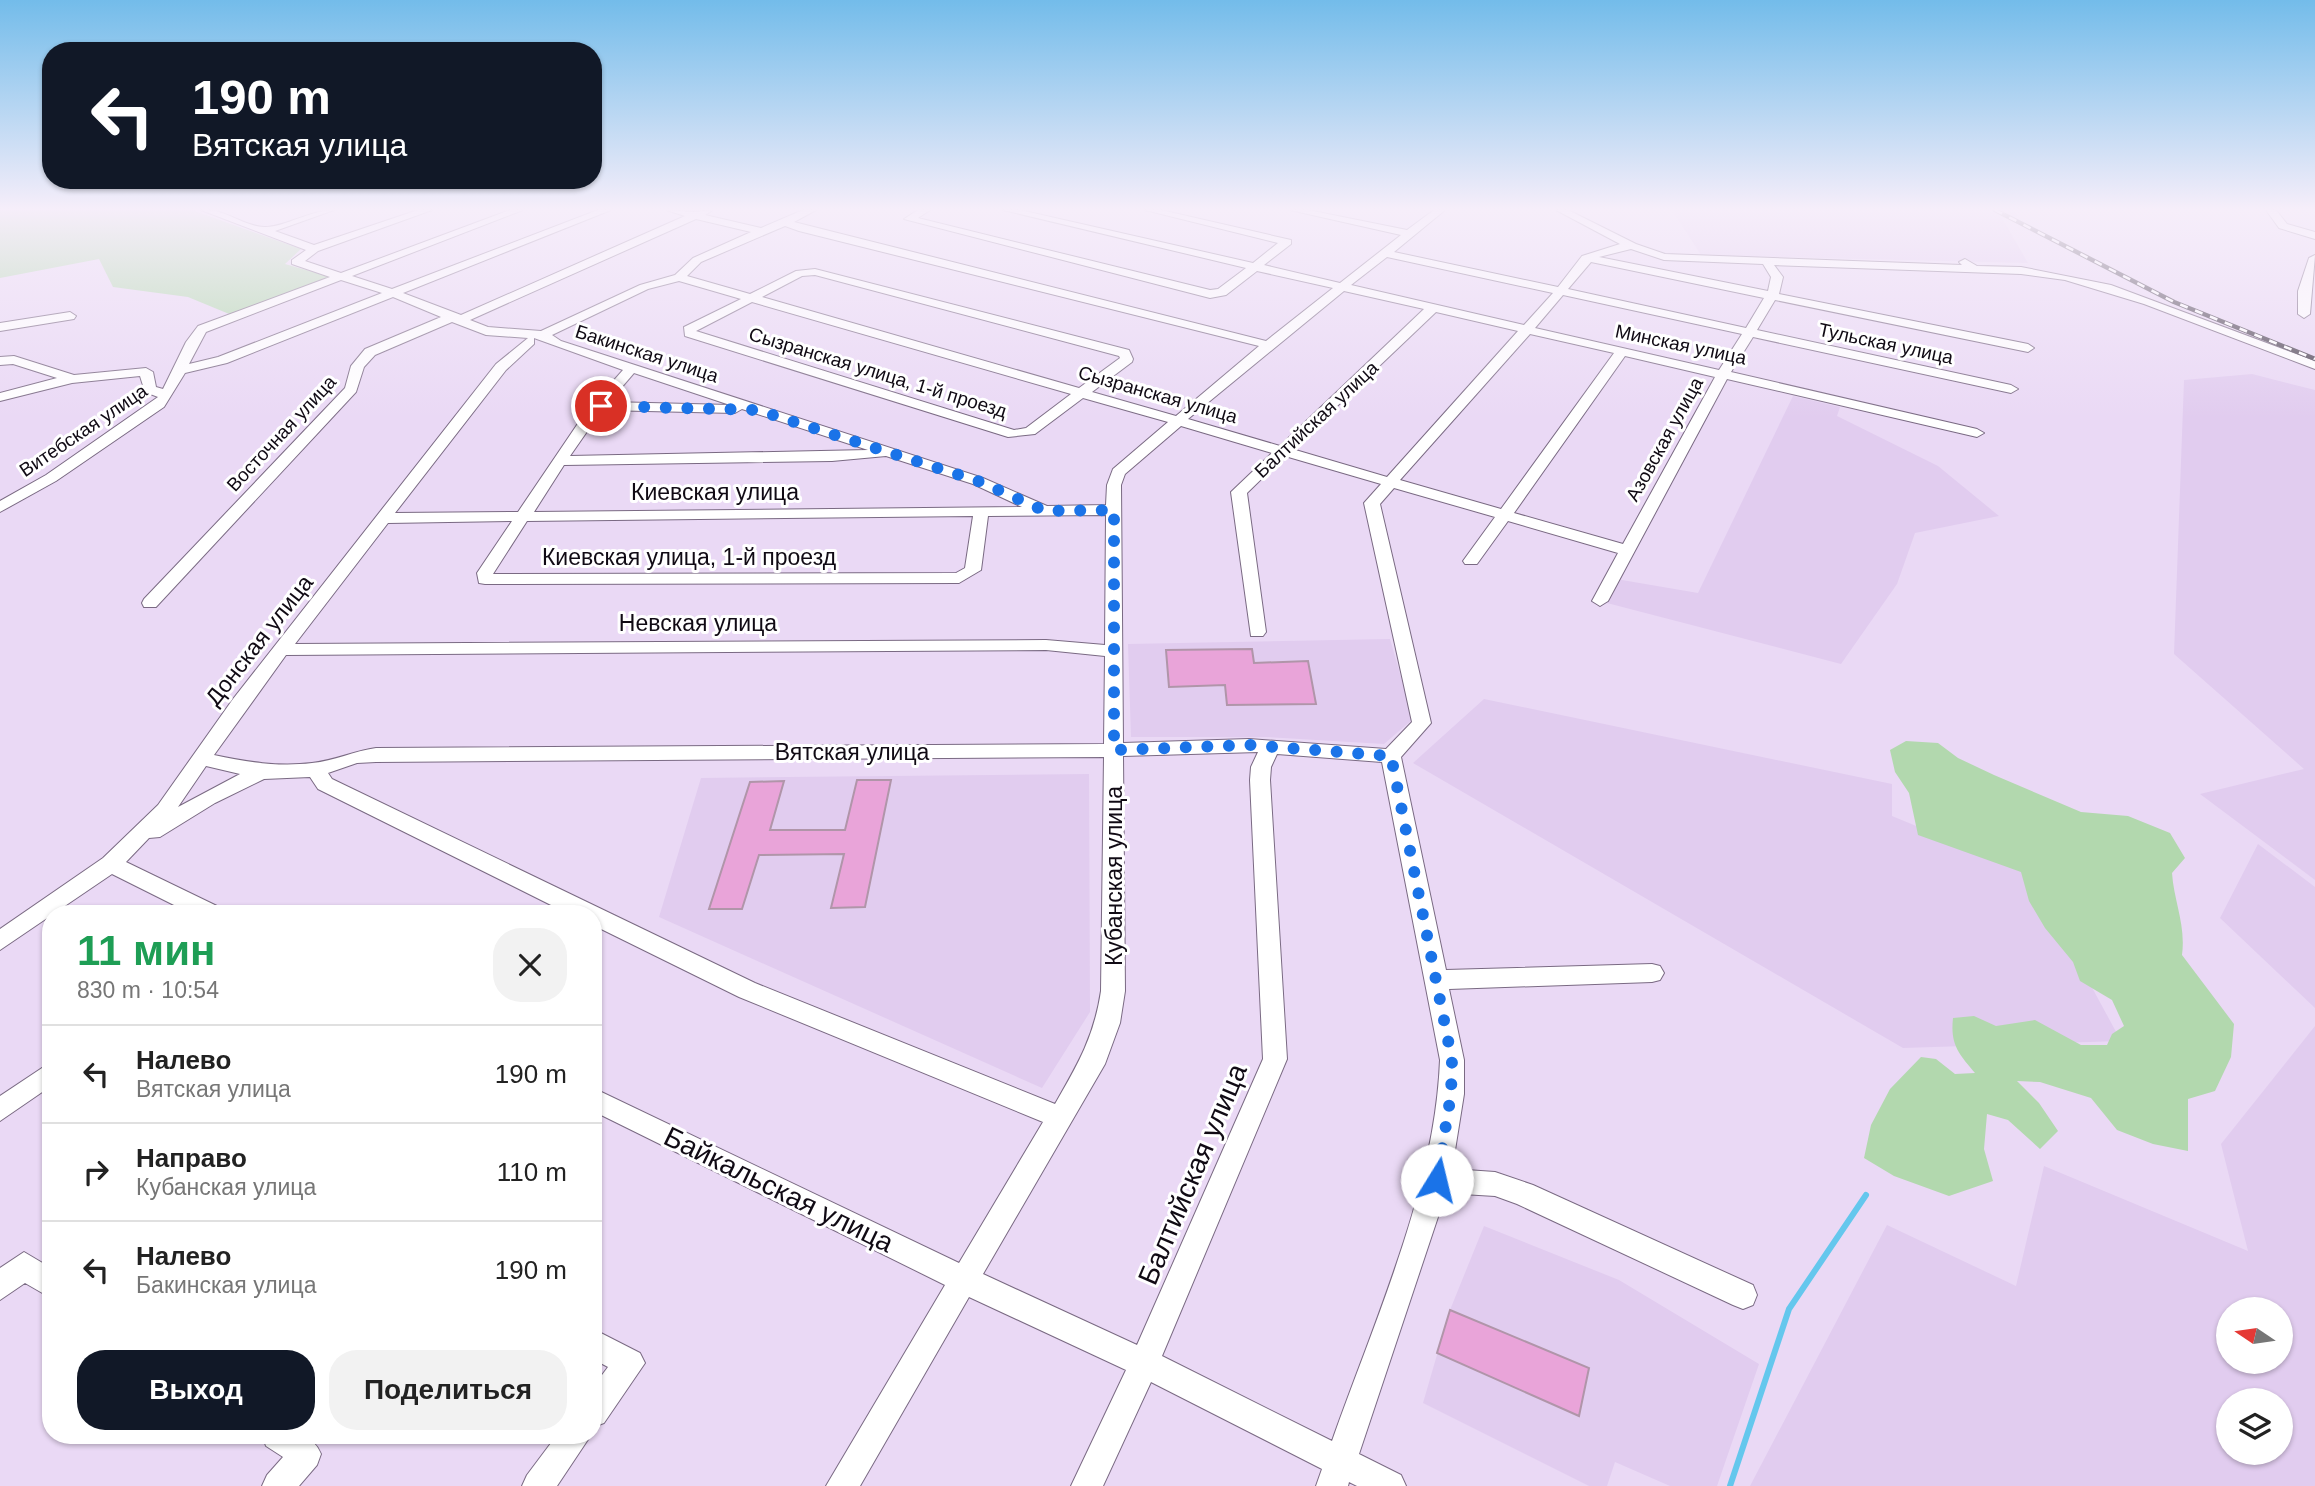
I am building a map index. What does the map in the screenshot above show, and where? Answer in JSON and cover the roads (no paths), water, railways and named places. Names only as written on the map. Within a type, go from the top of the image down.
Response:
[{"type":"street","name":"Витебская улица","points":[[0,507],[97,447],[159,404],[181,370],[192,342],[202,329],[331,279]]},
{"type":"street","name":"Бакинская улица","points":[[350,279],[459,318],[486,331],[534,337],[557,344],[978,481],[1045,511],[1114,510]]},
{"type":"street","points":[[181,370],[222,360],[427,279]]},
{"type":"street","name":"Восточная улица","points":[[150,603],[351,389],[363,359],[370,352],[549,279]]},
{"type":"street","name":"Донская улица","points":[[51,905],[118,857],[165,810],[200,758],[281,650],[501,367],[534,337],[644,287],[671,279]]},
{"type":"street","name":"Сызранская улица","points":[[687,279],[1626,550]]},
{"type":"street","name":"Сызранская улица, 1-й проезд","points":[[787,279],[691,327],[690,333],[1013,434],[1030,431],[1128,356],[846,279]]},
{"type":"street","points":[[1005,279],[1268,345]]},
{"type":"street","points":[[1151,279],[1210,294],[1222,292],[1240,279]]},
{"type":"street","name":"Минская улица","points":[[1312,279],[1977,433]]},
{"type":"street","name":"Кубанская улица","points":[[842,1486],[1061,1118],[1096,1057],[1108,1023],[1113,991],[1114,485],[1118,472],[1268,345],[1351,279]]},
{"type":"street","name":"Тульская улица","points":[[1503,279],[2011,389]]},
{"type":"street","points":[[1337,1474],[1437,1180],[1451,1094],[1452,1060],[1391,756],[1422,723],[1372,503],[1570,279]]},
{"type":"street","points":[[1693,279],[2028,348]]},
{"type":"street","points":[[1772,295],[1776,279]]},
{"type":"street","points":[[2068,279],[2122,290],[2315,365]]},
{"type":"street","points":[[2304,314],[2304,291],[2310,279]]},
{"type":"street","name":"Азовская улица","points":[[1600,601],[1724,373],[1772,295]]},
{"type":"street","name":"Балтийская улица","points":[[1257,632],[1239,492],[1434,307]]},
{"type":"street","points":[[0,327],[70,316]]},
{"type":"street","points":[[1471,561],[1622,351]]},
{"type":"street","points":[[0,361],[14,360],[75,379]]},
{"type":"street","name":"Киевская улица, 1-й проезд","points":[[631,368],[590,416],[485,573],[485,579],[959,578],[973,570],[981,513]]},
{"type":"street","points":[[0,397],[30,387],[110,372],[146,372],[150,389],[166,396]]},
{"type":"street","name":"Бакинская улица","points":[[601,406],[757,410]]},
{"type":"street","points":[[559,461],[832,457],[889,452]]},
{"type":"street","name":"Киевская улица","points":[[386,518],[1045,511]]},
{"type":"street","name":"Невская улица","points":[[281,650],[1046,645],[1115,651]]},
{"type":"street","name":"Балтийская улица","points":[[1087,1486],[1144,1363],[1275,1059],[1259,780],[1261,767],[1271,746]]},
{"type":"street","name":"Вятская улица","points":[[200,758],[262,772],[314,770],[356,757],[376,755],[1114,750],[1271,746],[1391,756]]},
{"type":"street","points":[[314,770],[325,784],[574,905]]},
{"type":"street","points":[[198,905],[118,857],[208,798],[262,772]]},
{"type":"street","name":"Донская улица","points":[[0,941],[42,911]]},
{"type":"street","points":[[602,919],[747,990],[1061,1118]]},
{"type":"street","points":[[1435,980],[1652,972]]},
{"type":"street","points":[[0,1110],[42,1079]]},
{"type":"street","name":"Байкальская улица","points":[[602,1103],[964,1280]]},
{"type":"street","points":[[1437,1180],[1496,1184],[1524,1194],[1743,1295]]},
{"type":"street","points":[[0,1286],[23,1266],[42,1278]]},
{"type":"street","points":[[964,1280],[1144,1363],[1361,1486]]},
{"type":"street","points":[[602,1348],[630,1363],[602,1400]]},
{"type":"street","points":[[278,1486],[306,1454],[291,1444]]},
{"type":"street","points":[[538,1486],[569,1444]]},
{"type":"street","points":[[1337,1474],[1390,1486]]},
{"type":"waterway","points":[[1730,1486],[1789,1309],[1866,1195]]},
{"type":"railway","points":[[2130,279],[2174,302],[2315,359]]}]
